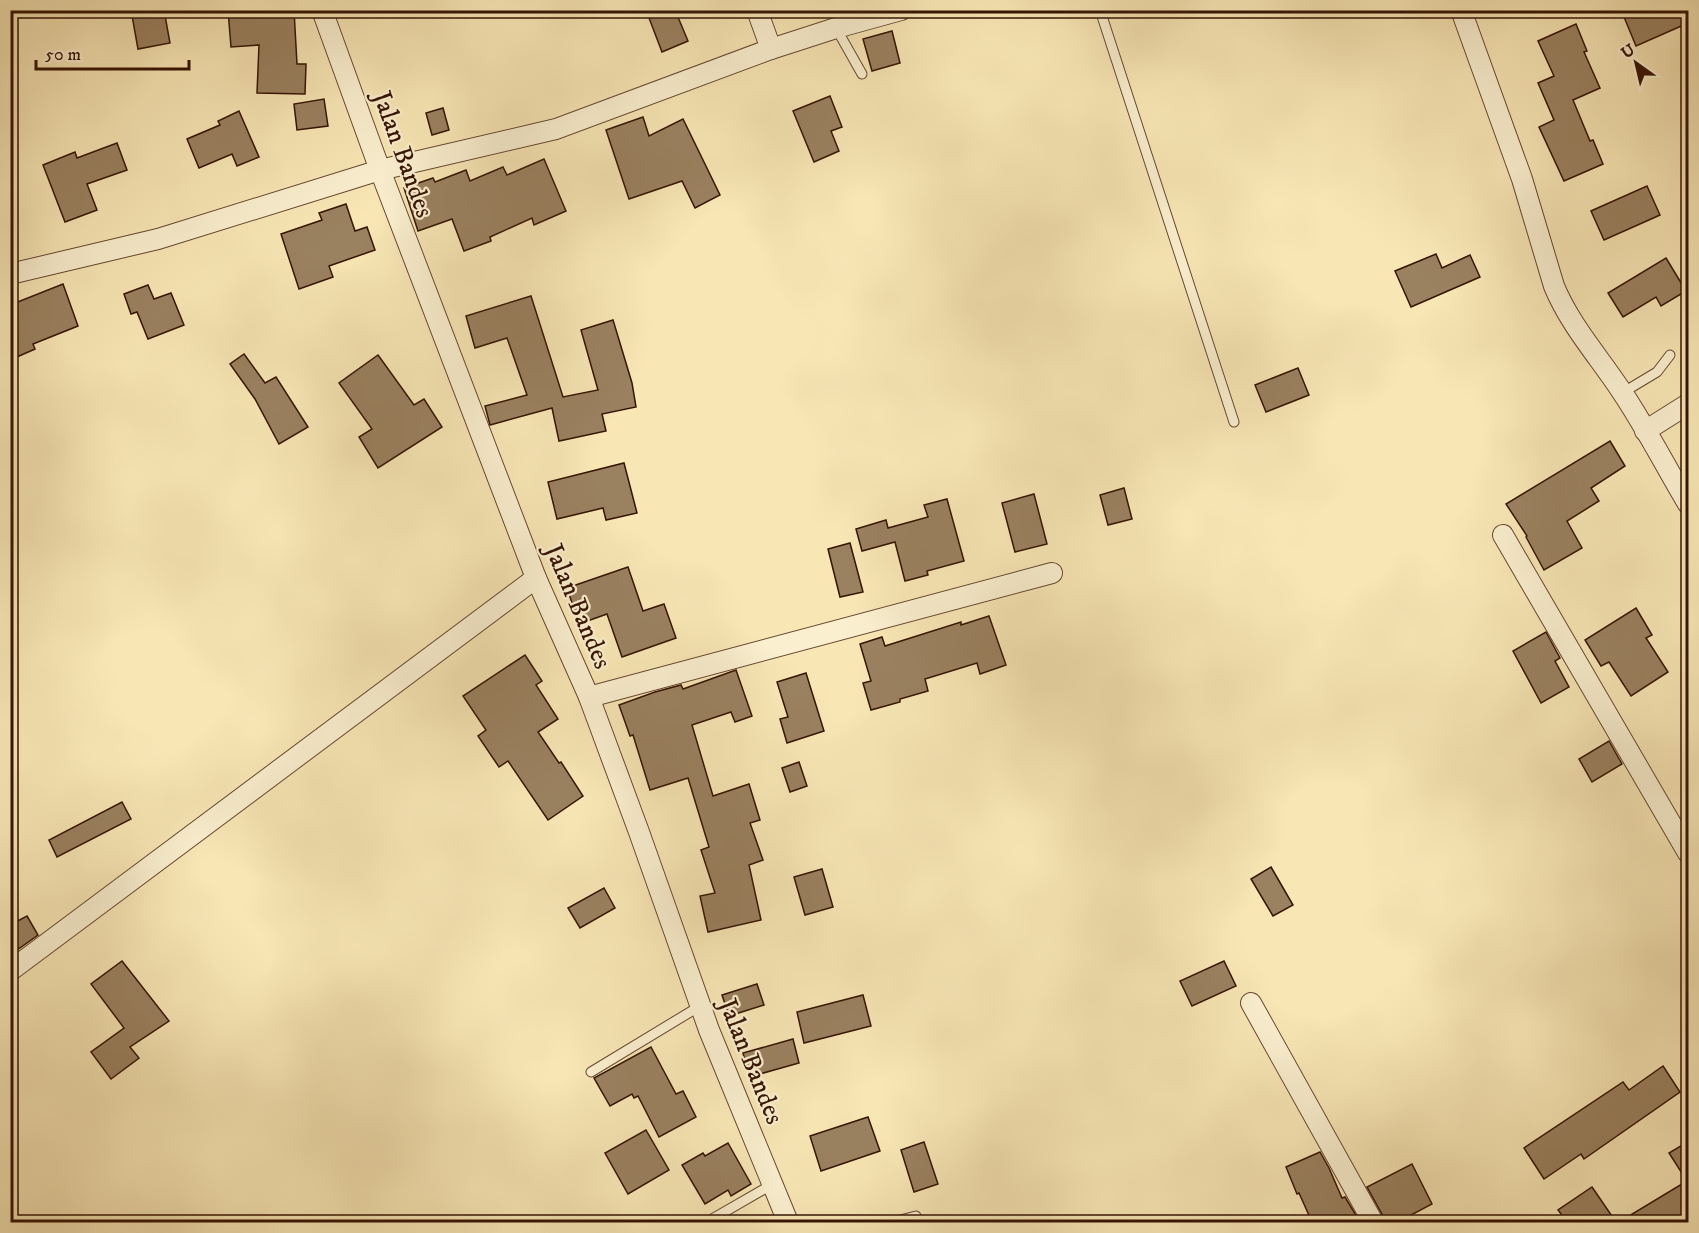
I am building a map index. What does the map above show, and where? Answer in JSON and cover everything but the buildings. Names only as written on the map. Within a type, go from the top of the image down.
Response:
[{"type":"street","name":"Jalan Bandes","points":[[322,10],[380,170],[536,578],[589,697],[700,1006],[788,1222]]},
{"type":"street","points":[[757,10],[771,49]]},
{"type":"street","points":[[10,274],[158,239],[380,170],[556,129],[771,49],[901,10]]},
{"type":"street","points":[[1461,10],[1522,179],[1560,301],[1622,393],[1689,504]]},
{"type":"street","points":[[1645,430],[1689,404]]},
{"type":"street","points":[[1503,535],[1689,853]]},
{"type":"street","points":[[589,697],[1052,573]]},
{"type":"street","points":[[10,971],[536,578]]},
{"type":"street","points":[[1251,1003],[1373,1222]]},
{"type":"lane","points":[[1100,10],[1234,422]]},
{"type":"lane","points":[[836,28],[862,74]]},
{"type":"lane","points":[[1622,393],[1657,372],[1670,355]]},
{"type":"lane","points":[[591,1072],[700,1006]]},
{"type":"lane","points":[[707,1222],[773,1184]]},
{"type":"lane","points":[[892,1222],[916,1216]]}]
